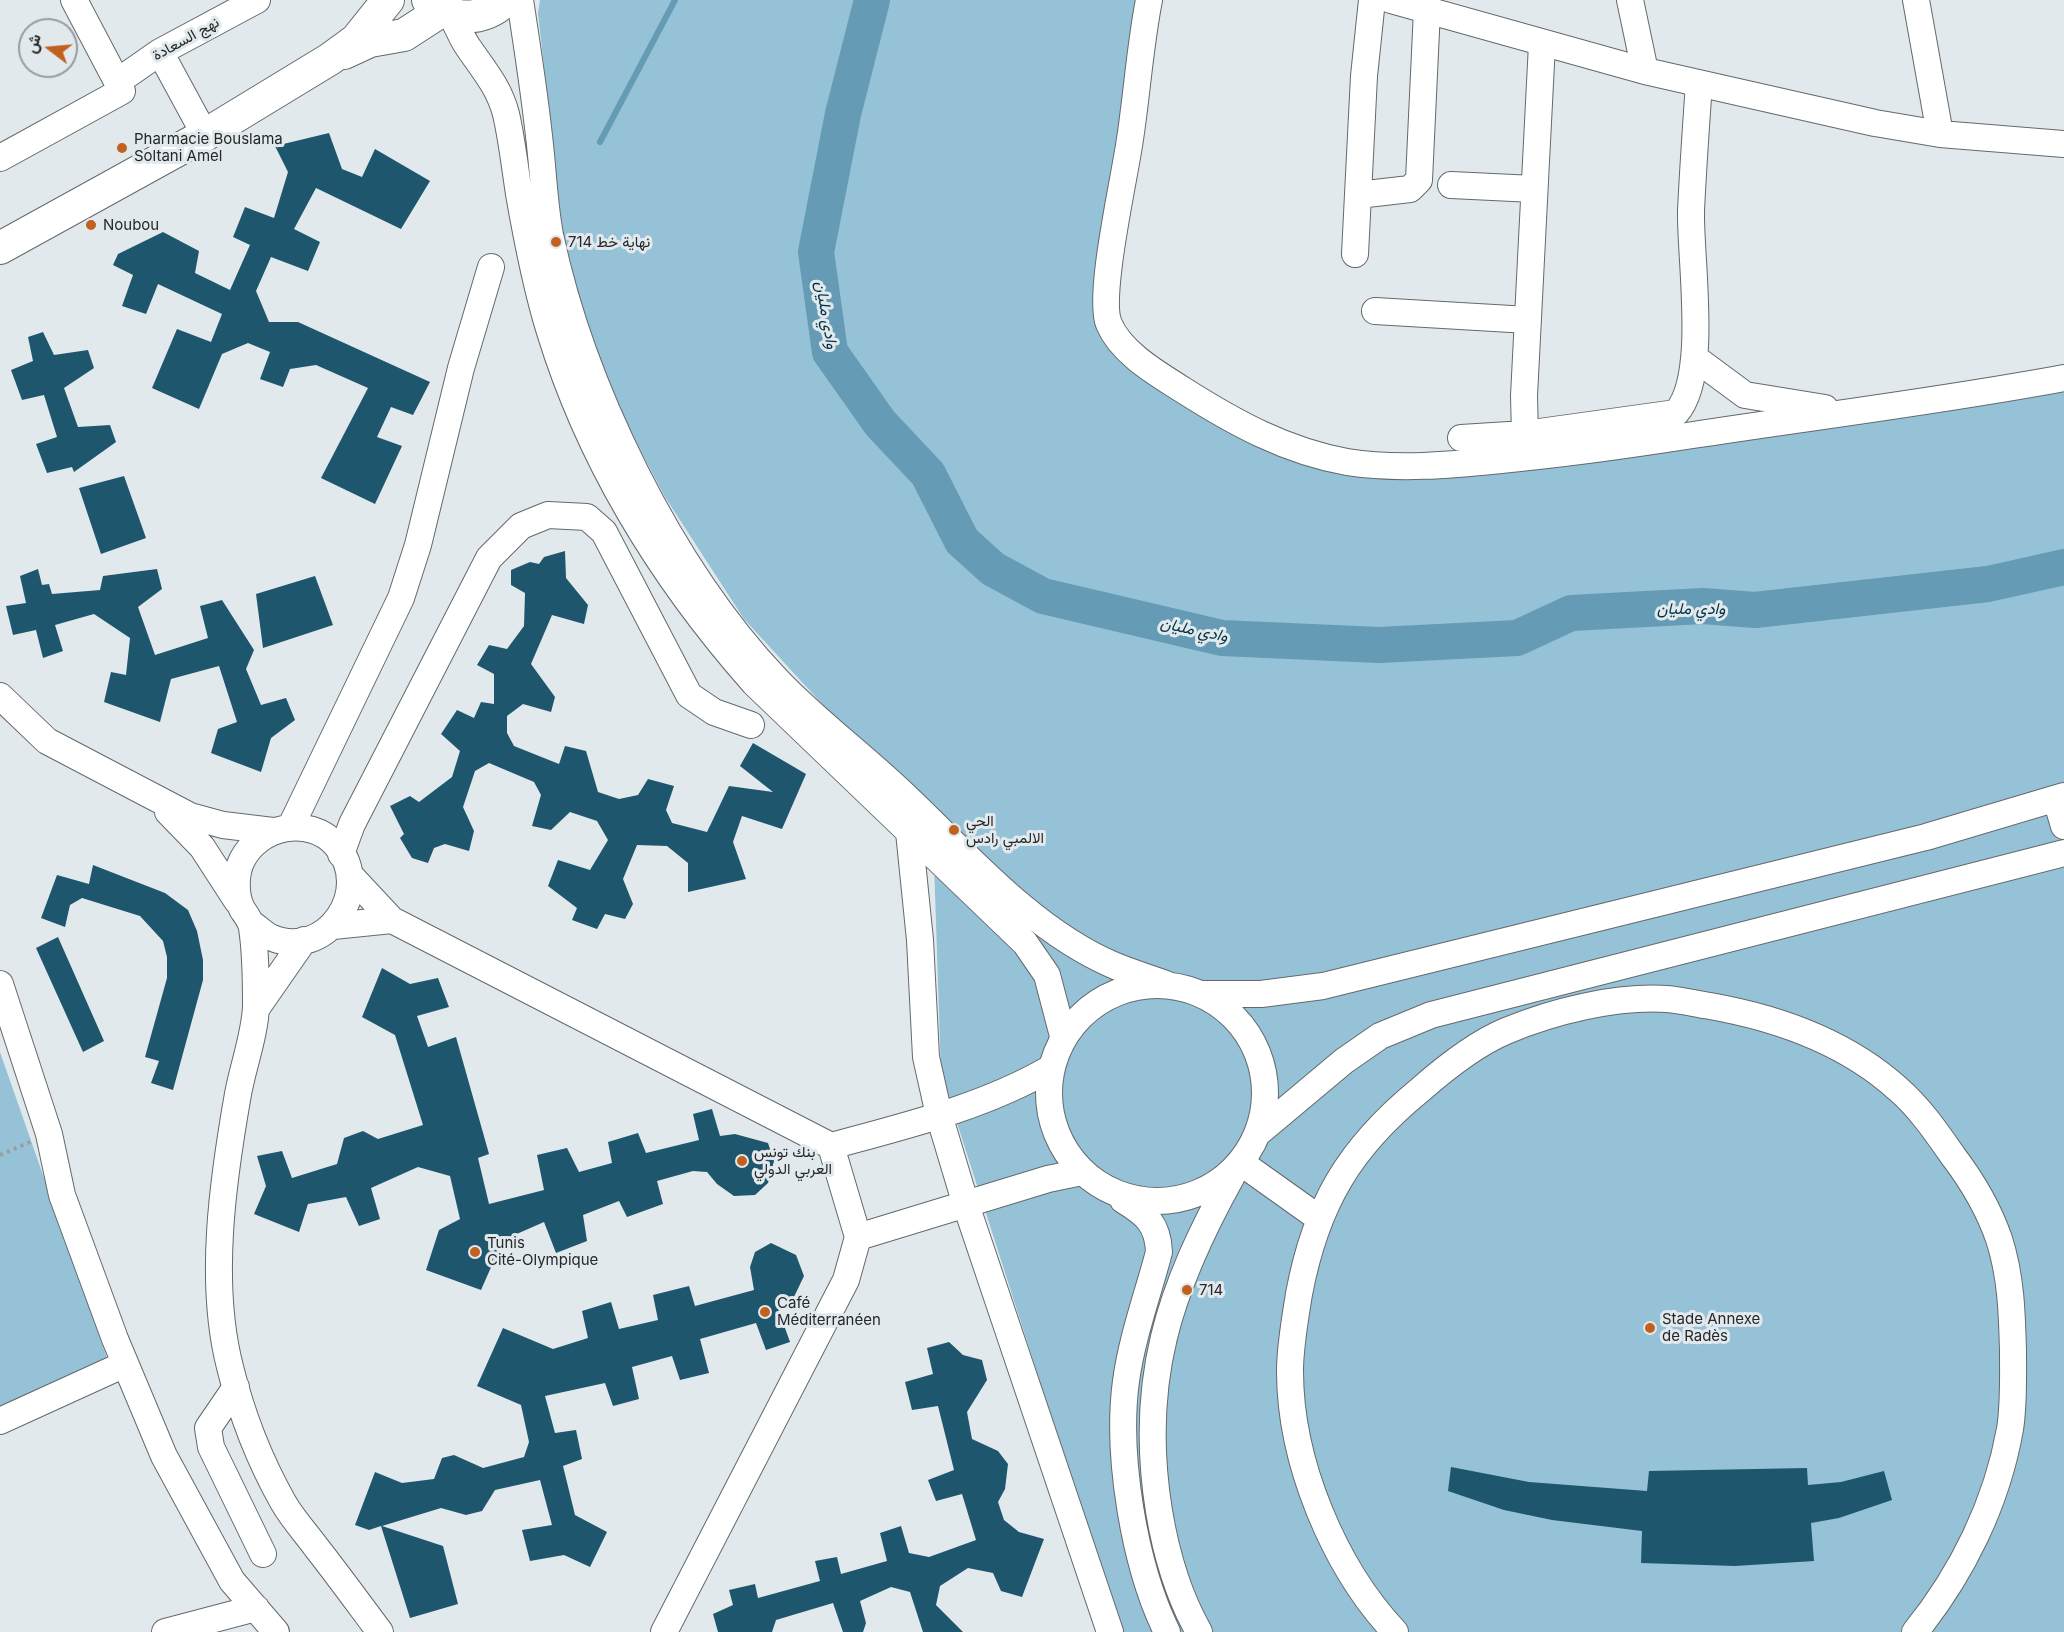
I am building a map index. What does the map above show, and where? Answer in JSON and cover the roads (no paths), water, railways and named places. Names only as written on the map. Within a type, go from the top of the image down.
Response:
[{"type":"main road","points":[[0,248],[206,135],[330,59],[356,40],[388,0]]},
{"type":"main road","points":[[330,59],[370,41],[404,35],[440,9],[467,18],[483,15],[506,0]]},
{"type":"street","points":[[74,0],[119,86]]},
{"type":"street","name":"نهج السعادة","points":[[0,158],[119,86],[160,52],[257,0]]},
{"type":"street","points":[[520,0],[534,94],[550,233],[574,322],[627,456],[686,560],[722,612],[776,679],[899,790],[1016,902],[1112,965],[1203,994],[1261,994],[1323,986],[1926,837],[2060,797],[2064,826]]},
{"type":"street","points":[[1149,0],[1130,143],[1106,291],[1107,322],[1120,340],[1146,364],[1237,423],[1275,442],[1312,455],[1350,462],[1411,465],[1465,464],[1558,455],[2064,378]]},
{"type":"street","points":[[1355,254],[1371,0]]},
{"type":"street","points":[[1391,0],[1645,71],[1875,123],[1940,134],[2064,144]]},
{"type":"street","points":[[1630,0],[1645,71]]},
{"type":"street","points":[[1916,0],[1940,134]]},
{"type":"street","points":[[440,9],[494,82],[506,113],[526,236],[550,332],[588,428],[633,518],[675,584],[717,641],[754,683],[1025,943],[1047,975],[1063,1036]]},
{"type":"street","points":[[1358,195],[1410,189],[1419,180],[1427,10]]},
{"type":"street","points":[[1525,434],[1528,320],[1542,44]]},
{"type":"street","points":[[160,52],[206,135]]},
{"type":"street","points":[[1461,438],[1525,434],[1676,413],[1688,395],[1695,358],[1691,213],[1699,83]]},
{"type":"street","points":[[1451,185],[1534,189]]},
{"type":"street","points":[[380,1632],[284,1504],[266,1467],[230,1365],[223,1321],[220,1266],[222,1192],[256,1009],[246,915],[236,883],[241,861],[254,843],[282,828],[402,598],[418,545],[460,368],[491,267]]},
{"type":"street","points":[[1375,311],[1528,320]]},
{"type":"street","points":[[1695,358],[1745,395],[1818,406],[1840,413]]},
{"type":"street","points":[[751,725],[714,712],[689,696],[604,532],[587,518],[548,515],[521,526],[489,558],[352,824],[345,864],[392,920],[831,1146],[939,1115],[1020,1086],[1051,1068]]},
{"type":"street","points":[[0,696],[47,741],[190,816],[209,822],[317,832],[336,844],[345,864],[351,886],[346,908],[333,926],[315,938],[292,942],[270,937],[246,915],[202,847],[153,798]]},
{"type":"street","points":[[909,832],[920,940],[926,1057],[939,1115],[966,1205],[1110,1632]]},
{"type":"street","points":[[1199,1632],[1175,1578],[1163,1531],[1151,1436],[1153,1389],[1159,1349],[1173,1300],[1200,1233],[1258,1133],[1344,1061],[1380,1036],[1431,1015],[2064,853]]},
{"type":"street","points":[[333,926],[392,920]]},
{"type":"street","points":[[256,1009],[304,940]]},
{"type":"street","points":[[0,984],[49,1134],[62,1195],[125,1364],[164,1456],[232,1581],[276,1632]]},
{"type":"street","points":[[1166,984],[1126,988],[1090,1006],[1063,1036],[1051,1068],[1048,1106],[1059,1142],[1082,1173],[1145,1213],[1156,1229],[1159,1252],[1126,1381],[1124,1434],[1135,1533],[1148,1583],[1167,1632]]},
{"type":"street","points":[[1203,994],[1230,1012],[1250,1037],[1254,1047],[1262,1068],[1265,1101],[1258,1133]]},
{"type":"street","points":[[1395,1632],[1355,1583],[1333,1541],[1303,1462],[1295,1422],[1290,1373],[1293,1326],[1303,1272],[1320,1219],[1340,1174],[1396,1109],[1447,1067],[1504,1032],[1604,1003],[1666,999],[1745,1013],[1791,1027],[1841,1047],[1898,1089],[1932,1126],[1972,1183],[1998,1237],[2012,1306],[2010,1427],[1990,1504],[1967,1556],[1916,1632]]},
{"type":"street","points":[[664,1632],[846,1280],[858,1237],[831,1146]]},
{"type":"street","points":[[1113,1193],[1146,1202],[1180,1199],[1212,1187],[1239,1164]]},
{"type":"street","points":[[1239,1164],[1320,1219]]},
{"type":"street","points":[[858,1237],[1048,1179],[1082,1173]]},
{"type":"street","points":[[0,1421],[125,1364]]},
{"type":"street","points":[[237,1387],[208,1428],[211,1447],[263,1554]]},
{"type":"street","points":[[165,1632],[256,1608]]},
{"type":"waterway","points":[[600,142],[675,0]]},
{"type":"waterway","name":"وادي مليان","points":[[872,0],[843,114],[816,252],[830,352],[880,423],[928,474],[962,541],[993,569],[1043,596],[1222,638],[1379,645],[1517,638],[1571,613],[1703,606],[1755,610],[1988,584],[2064,567]]},
{"type":"place","name":"Pharmacie Bouslama Soltani Amel","points":[[122,148]]},
{"type":"place","name":"Noubou","points":[[91,225]]},
{"type":"place","name":"نهاية خط 714","points":[[556,242]]},
{"type":"place","name":"الحي الالمبي رادس","points":[[954,830]]},
{"type":"place","name":"بنك تونس العربي الدولي","points":[[742,1161]]},
{"type":"place","name":"Tunis Cité-Olympique","points":[[475,1252]]},
{"type":"place","name":"714","points":[[1187,1290]]},
{"type":"place","name":"Café Méditerranéen","points":[[765,1312]]},
{"type":"place","name":"Stade Annexe de Radès","points":[[1650,1328]]}]
